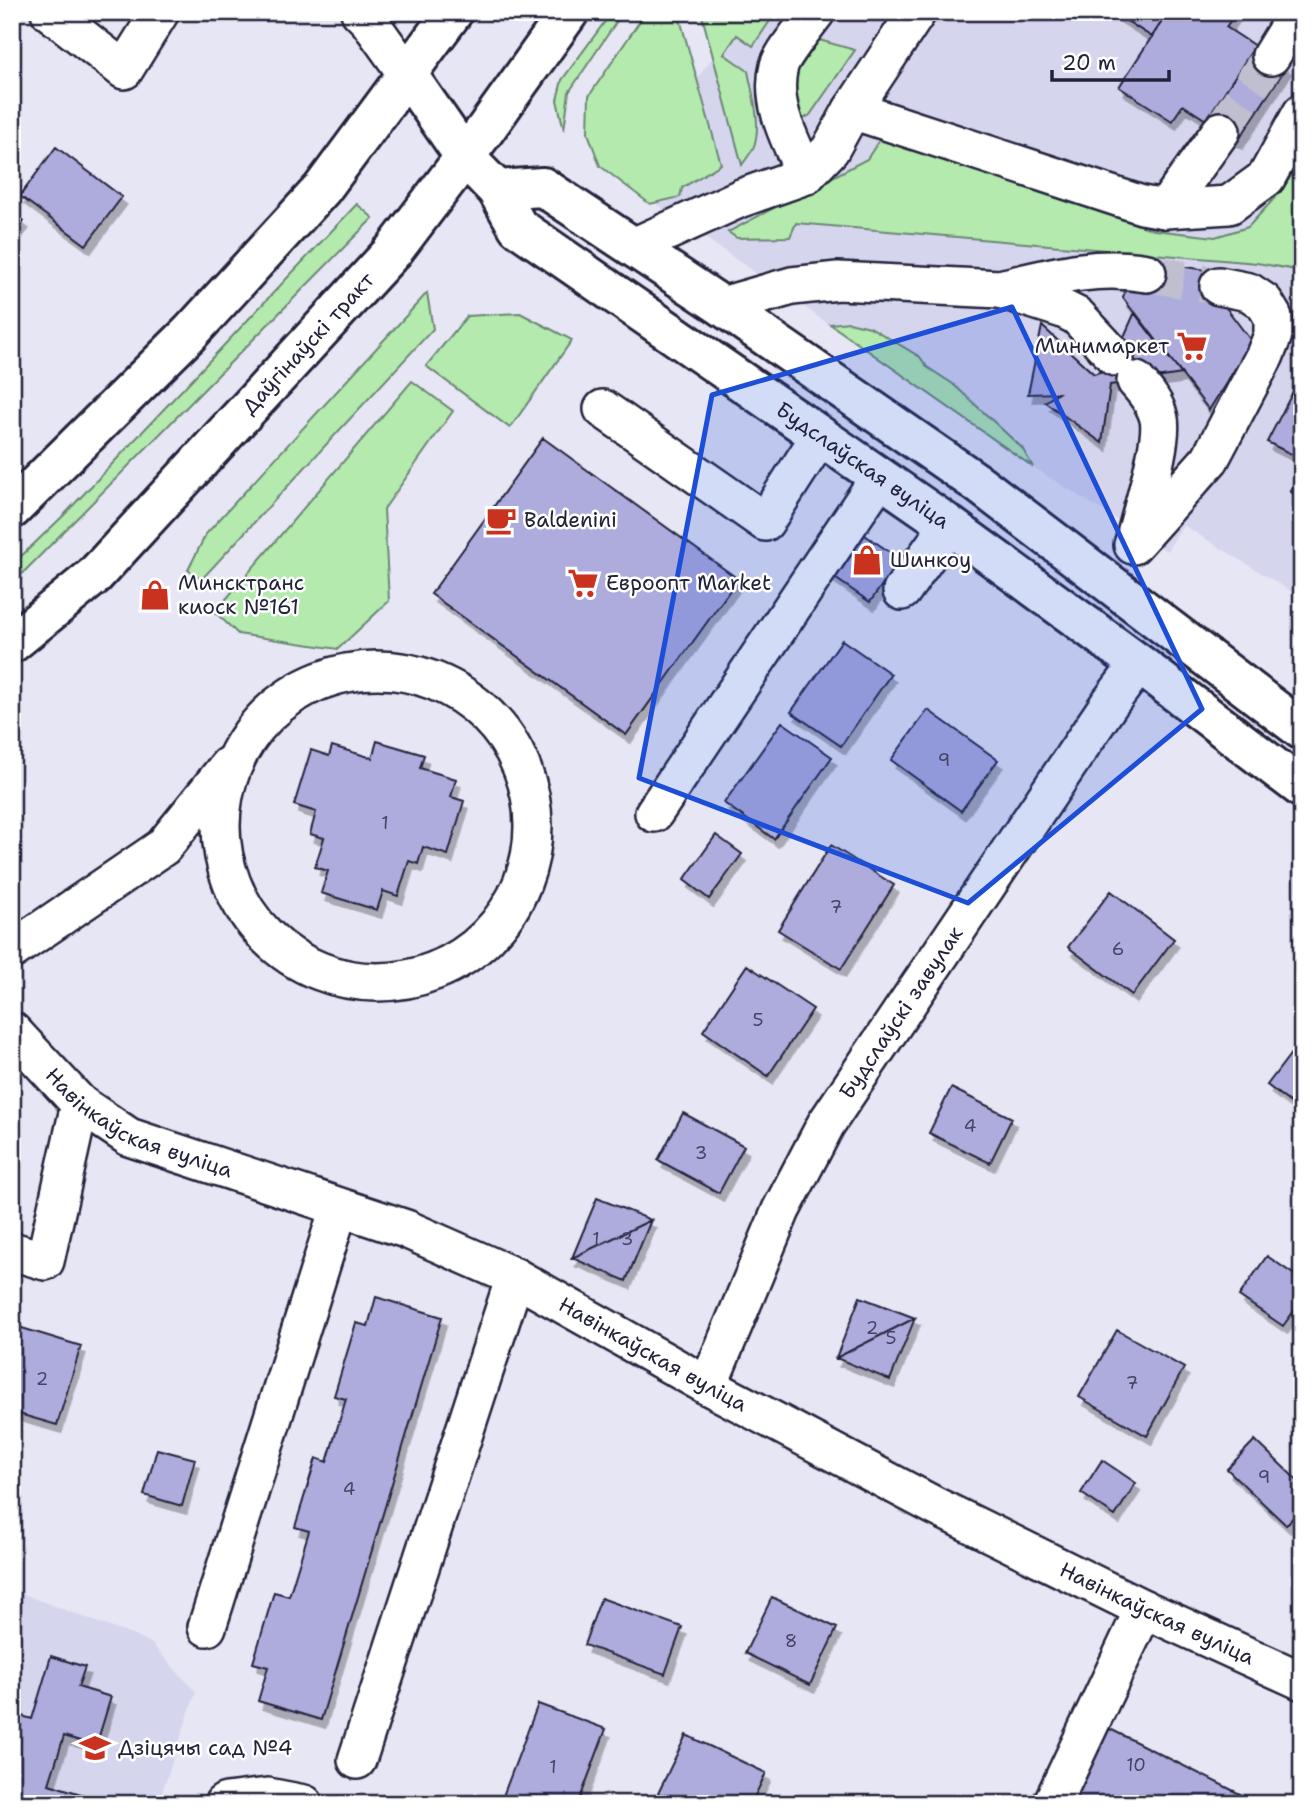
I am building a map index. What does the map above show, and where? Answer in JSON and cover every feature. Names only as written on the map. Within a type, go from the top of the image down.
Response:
[{"type":"main road","points":[[13,505],[190,333],[322,189],[453,12]]},
{"type":"main road","name":"Даўгінаўскі тракт","points":[[12,643],[94,576],[394,250],[569,12]]},
{"type":"main road","name":"Будслаўская вуліца","points":[[407,74],[464,156],[497,190],[518,227],[949,525],[1302,788]]},
{"type":"main road","points":[[497,190],[543,187],[722,306],[958,469],[1302,730]]},
{"type":"street","points":[[50,12],[124,70],[160,12]]},
{"type":"street","points":[[360,12],[369,20],[407,74]]},
{"type":"street","points":[[806,176],[783,126],[777,95],[779,65],[816,12]]},
{"type":"street","points":[[633,247],[741,198],[806,176],[830,150],[852,110],[917,12]]},
{"type":"street","points":[[1271,56],[1298,12]]},
{"type":"street","points":[[852,110],[1142,205],[1164,209],[1229,205],[1266,178],[1302,113]]},
{"type":"street","points":[[1164,209],[1221,131]]},
{"type":"street","points":[[1000,289],[1076,271],[1124,269],[1147,273]]},
{"type":"street","points":[[722,306],[792,286],[838,281],[1000,289],[1077,316],[1150,397],[1159,420],[1158,443],[1133,545]]},
{"type":"street","points":[[1106,579],[1210,459],[1273,335],[1273,317],[1264,302],[1249,292],[1219,286]]},
{"type":"street","points":[[603,409],[765,522],[820,436]]},
{"type":"street","points":[[654,813],[879,478]]},
{"type":"street","points":[[902,591],[949,525]]},
{"type":"street","name":"Будслаўскі завулак","points":[[708,1386],[781,1210],[826,1124],[1109,704],[1139,664]]},
{"type":"street","points":[[12,950],[163,847],[236,756],[254,728],[284,699],[332,675],[387,669],[439,681],[481,708],[514,749],[532,802],[530,860],[510,909],[482,942],[438,971],[379,983],[321,973],[273,943],[239,902],[222,852],[222,797],[236,756]]},
{"type":"street","name":"Навінкаўская вуліца","points":[[12,1031],[80,1104],[129,1137],[406,1230],[515,1278],[708,1386],[934,1506],[1144,1609],[1302,1681]]},
{"type":"street","points":[[12,1251],[45,1261],[80,1104]]},
{"type":"street","points":[[207,1627],[339,1208]]},
{"type":"street","points":[[357,1760],[515,1278]]},
{"type":"street","points":[[1052,1804],[1144,1609]]},
{"type":"street","points":[[223,1804],[226,1801],[268,1797],[304,1804]]},
{"type":"highlighted area","points":[[1012,307],[1202,709],[968,903],[639,778],[712,395]]},
{"type":"shaded area","points":[[747,12],[1302,12],[1302,598],[1183,525],[1167,551],[1033,467],[621,179]]},
{"type":"shaded area","name":"Дзіцячы сад №4","points":[[12,1590],[150,1642],[196,1692],[158,1804],[12,1804]]},
{"type":"green space","points":[[612,12],[623,12],[569,92],[564,130],[557,100],[562,80]]},
{"type":"green space","points":[[646,12],[678,12],[721,164],[682,188],[680,197],[650,204],[600,166],[588,133],[589,96]]},
{"type":"green space","points":[[701,12],[776,12],[753,46],[737,35],[724,54],[748,71],[755,108],[756,137],[753,148],[742,165]]},
{"type":"green space","points":[[819,40],[855,50],[810,115],[803,119],[795,115],[787,87]]},
{"type":"green space","points":[[882,136],[1154,230],[1215,237],[1248,227],[1283,189],[1302,158],[1302,271],[1257,263],[796,223],[790,237],[737,238],[728,232],[867,159]]},
{"type":"green space","points":[[357,204],[373,218],[12,584],[12,565],[64,515]]},
{"type":"green space","points":[[427,293],[433,329],[201,580],[188,570],[206,534]]},
{"type":"green space","points":[[520,313],[572,340],[510,428],[426,366],[467,316]]},
{"type":"green space","points":[[849,322],[870,327],[920,357],[927,367],[953,384],[1022,448],[1033,467],[830,324]]},
{"type":"green space","points":[[412,381],[453,411],[384,509],[389,601],[338,649],[238,634],[215,612]]},
{"type":"building","points":[[1113,12],[1168,12],[1152,37]]},
{"type":"building","points":[[1168,12],[1236,12],[1226,27],[1255,46],[1206,120],[1183,105],[1172,121],[1119,87]]},
{"type":"building","points":[[1255,46],[1287,66],[1238,141],[1206,120]]},
{"type":"building","points":[[56,147],[122,197],[86,245],[20,196]]},
{"type":"building","points":[[12,212],[24,221],[12,236]]},
{"type":"building","points":[[1150,262],[1222,272],[1218,297],[1252,342],[1209,410],[1123,298],[1126,286]]},
{"type":"building","points":[[1135,312],[1182,374],[1110,385],[1102,443],[1045,402],[1058,393],[1028,394],[1042,326],[1094,374],[1110,368]]},
{"type":"building","points":[[1302,374],[1302,443],[1295,456],[1267,442]]},
{"type":"building","points":[[543,438],[738,579],[626,735],[431,594]]},
{"type":"building","points":[[1302,475],[1302,500],[1290,491]]},
{"type":"building","points":[[859,531],[900,559],[870,602],[829,574]]},
{"type":"building","points":[[842,640],[891,674],[841,746],[791,712]]},
{"type":"building","points":[[928,710],[998,760],[961,811],[891,760]]},
{"type":"building","points":[[782,722],[832,757],[774,839],[724,803]]},
{"type":"building","points":[[377,741],[424,755],[420,768],[456,779],[451,797],[464,801],[448,855],[423,847],[418,864],[409,861],[398,896],[383,891],[377,910],[321,893],[328,871],[315,867],[324,838],[310,834],[316,812],[294,805],[311,750],[329,756],[332,746],[372,758]]},
{"type":"building","points":[[716,835],[742,854],[709,899],[684,880]]},
{"type":"building","points":[[831,845],[894,885],[841,969],[778,930]]},
{"type":"building","points":[[1111,891],[1174,939],[1132,995],[1068,947]]},
{"type":"building","points":[[747,965],[813,1009],[768,1076],[703,1031]]},
{"type":"building","points":[[1302,1039],[1302,1112],[1267,1085]]},
{"type":"building","points":[[951,1088],[1012,1118],[990,1163],[929,1133]]},
{"type":"building","points":[[683,1113],[744,1146],[719,1193],[658,1160]]},
{"type":"building","points":[[597,1198],[651,1220],[572,1258]]},
{"type":"building","points":[[651,1220],[626,1281],[572,1258]]},
{"type":"building","points":[[1267,1256],[1302,1280],[1302,1300],[1283,1326],[1239,1296]]},
{"type":"building","points":[[376,1297],[442,1317],[321,1720],[258,1701],[268,1667],[253,1663],[274,1592],[289,1596],[309,1531],[295,1527],[316,1458],[327,1462],[346,1399],[334,1396],[356,1323],[368,1326]]},
{"type":"building","points":[[860,1297],[915,1318],[836,1358]]},
{"type":"building","points":[[915,1318],[890,1380],[836,1358]]},
{"type":"building","points":[[12,1325],[81,1346],[57,1425],[12,1412]]},
{"type":"building","points":[[1117,1330],[1184,1368],[1147,1436],[1079,1397]]},
{"type":"building","points":[[1255,1440],[1302,1485],[1302,1508],[1286,1525],[1227,1469]]},
{"type":"building","points":[[157,1449],[195,1459],[182,1506],[144,1495]]},
{"type":"building","points":[[1102,1460],[1136,1483],[1115,1516],[1081,1493]]},
{"type":"building","points":[[772,1597],[837,1628],[810,1685],[745,1653]]},
{"type":"building","points":[[601,1598],[682,1627],[665,1674],[584,1645]]},
{"type":"building","points":[[51,1656],[85,1667],[78,1687],[111,1697],[96,1746],[64,1736],[49,1784],[84,1795],[82,1804],[12,1804],[12,1713],[32,1719]]},
{"type":"building","points":[[538,1704],[606,1729],[578,1804],[500,1804]]},
{"type":"building","points":[[1108,1728],[1260,1804],[1074,1804],[1071,1802]]},
{"type":"building","points":[[686,1735],[766,1773],[751,1804],[653,1804]]},
{"type":"tunnel","points":[[1221,131],[1271,56]]},
{"type":"tunnel","points":[[1147,273],[1219,286]]},
{"type":"place","name":"Минимаркет","points":[[1192,346]]},
{"type":"place","name":"Baldenini","points":[[501,520]]},
{"type":"place","name":"Шинкоу","points":[[867,560]]},
{"type":"place","name":"Евроопт Market","points":[[583,583]]},
{"type":"place","name":"Минсктранс киоск №161","points":[[155,595]]},
{"type":"place","name":"Дзіцячы сад №4","points":[[95,1748]]}]
